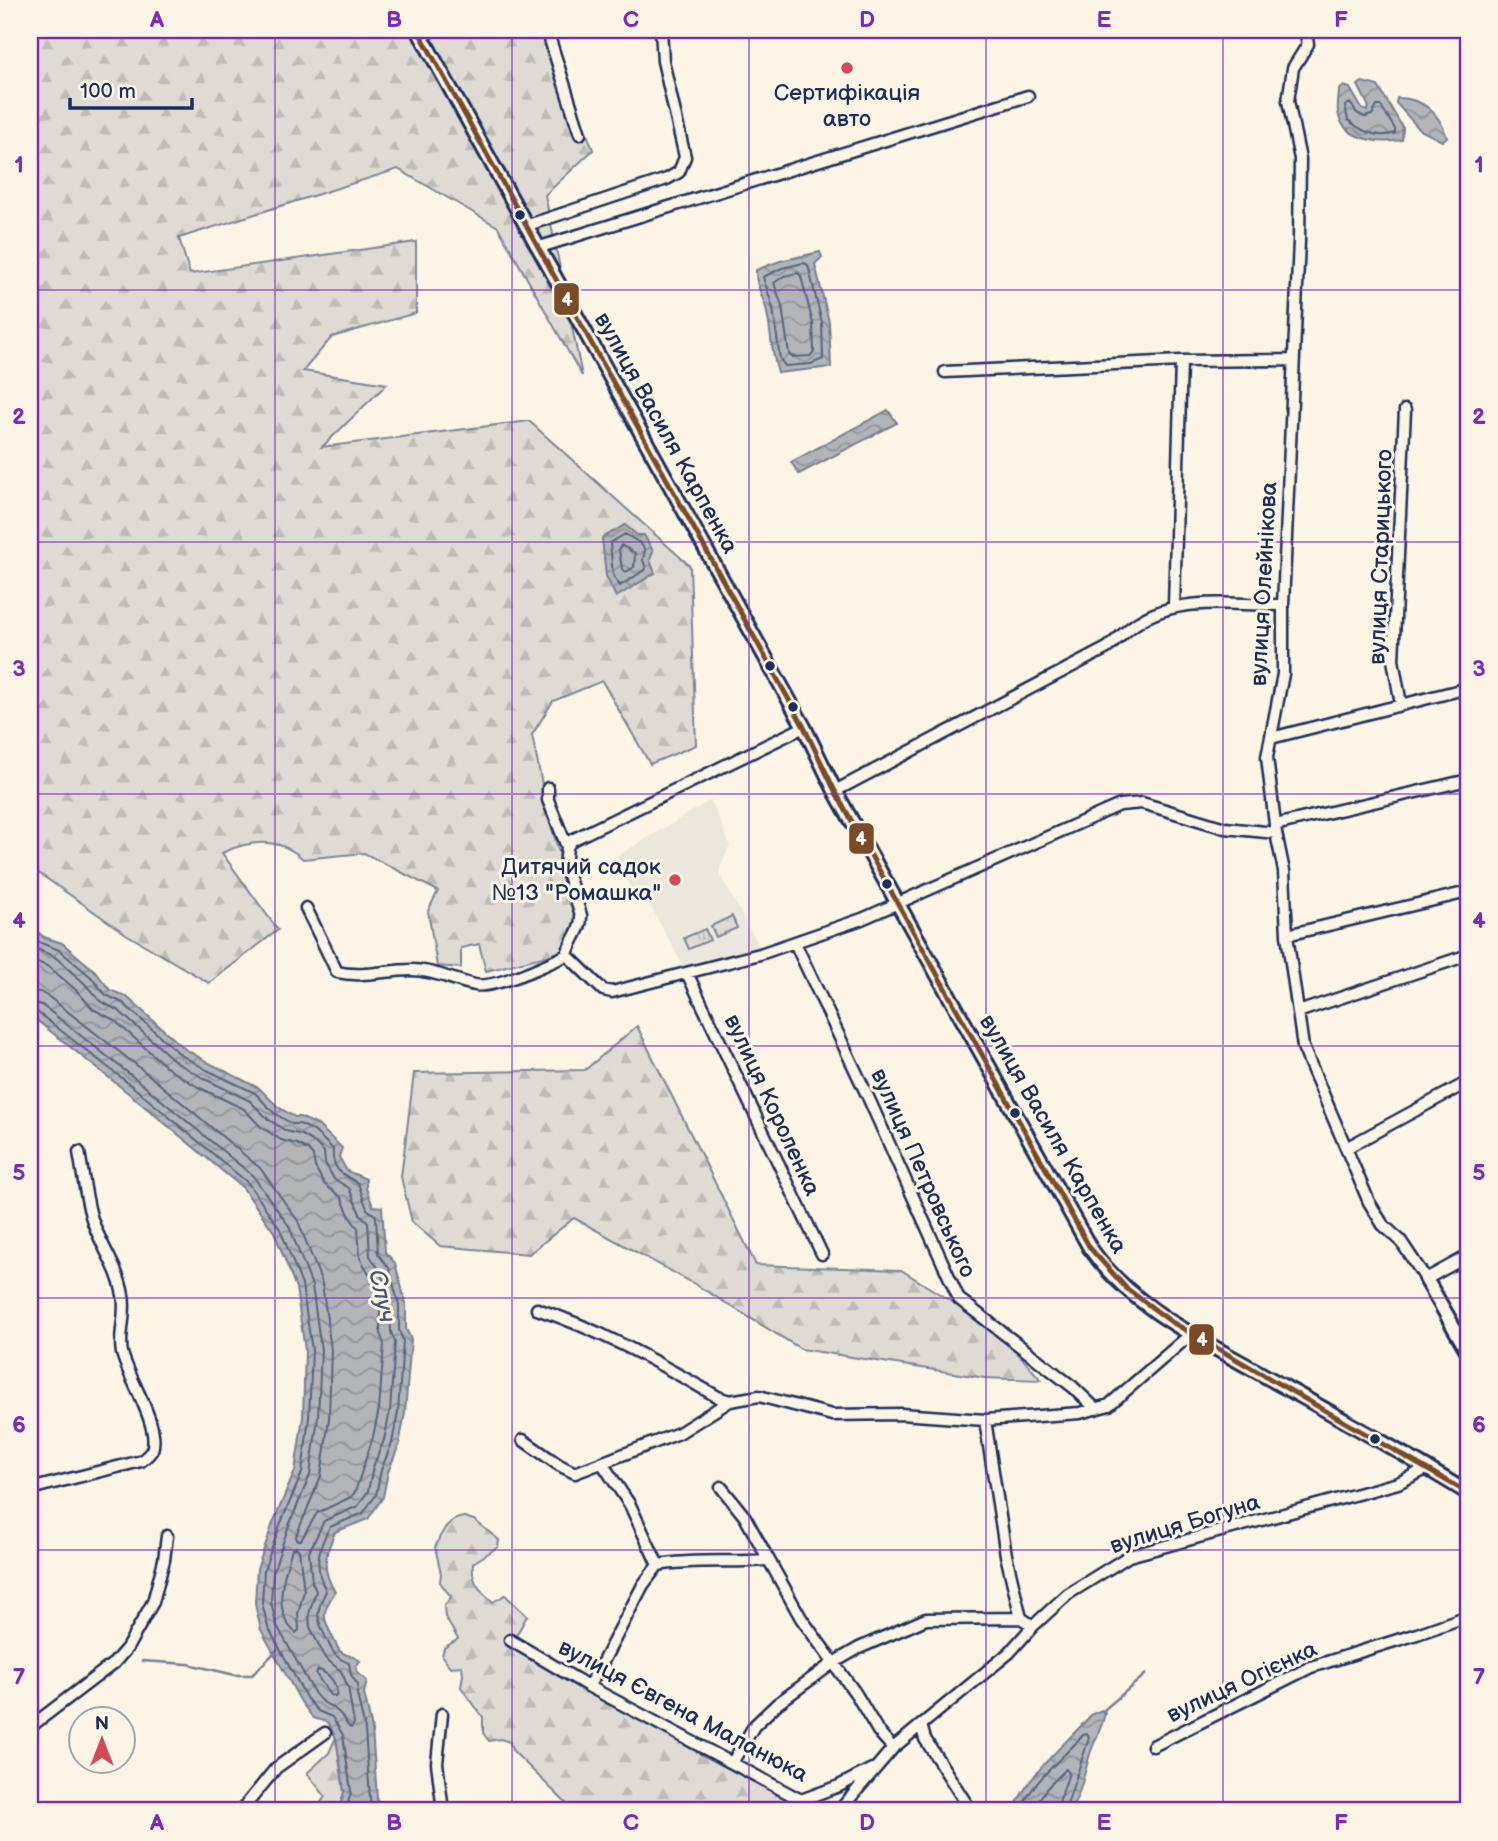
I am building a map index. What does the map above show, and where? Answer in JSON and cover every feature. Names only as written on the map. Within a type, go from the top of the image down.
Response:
[{"type":"street","name":"вулиця Василя Карпенка","points":[[418,30],[804,727],[835,791],[1090,1248],[1104,1268],[1136,1299],[1191,1334],[1468,1493]]},
{"type":"street","points":[[547,30],[580,134]]},
{"type":"street","points":[[528,225],[674,176],[684,162],[684,151],[662,56],[661,30]]},
{"type":"street","name":"вулиця Олейнікова","points":[[1305,30],[1308,44],[1293,68],[1288,102],[1300,159],[1294,360],[1283,605],[1283,674],[1267,757],[1284,871],[1287,935],[1303,1047],[1369,1202],[1383,1225],[1400,1240],[1426,1279]]},
{"type":"street","points":[[540,247],[1028,96]]},
{"type":"street","points":[[945,373],[1181,361],[1294,360]]},
{"type":"street","points":[[1174,606],[1181,361]]},
{"type":"street","name":"вулиця Старицького","points":[[1401,704],[1393,660],[1405,410]]},
{"type":"street","points":[[835,791],[1107,648],[1137,622],[1174,606],[1283,605]]},
{"type":"street","points":[[1271,738],[1468,688]]},
{"type":"street","points":[[567,847],[572,840],[804,727]]},
{"type":"street","points":[[567,955],[603,990],[612,992],[795,943],[899,903],[1120,805],[1142,803],[1225,828],[1276,829],[1468,780]]},
{"type":"street","points":[[548,788],[548,800],[567,847],[565,866],[581,915],[581,924],[570,942],[567,955]]},
{"type":"street","points":[[1287,935],[1468,892]]},
{"type":"street","points":[[306,908],[337,972],[351,975],[414,970],[475,985],[488,985],[545,966],[567,955]]},
{"type":"street","name":"вулиця Петровського","points":[[795,943],[880,1122],[959,1299],[1073,1387],[1096,1409]]},
{"type":"street","points":[[1298,1012],[1468,956]]},
{"type":"street","name":"вулиця Короленка","points":[[687,973],[822,1254]]},
{"type":"street","points":[[1346,1148],[1468,1082]]},
{"type":"street","points":[[30,1489],[141,1461],[152,1452],[151,1427],[122,1354],[125,1307],[118,1272],[91,1217],[79,1152]]},
{"type":"street","points":[[1468,1256],[1426,1279],[1468,1352]]},
{"type":"street","points":[[537,1309],[580,1323],[730,1401]]},
{"type":"street","points":[[523,1440],[575,1473],[678,1433],[730,1401],[759,1396],[832,1415],[901,1414],[985,1420],[1080,1413],[1109,1405],[1191,1334]]},
{"type":"street","points":[[985,1420],[1006,1555],[1021,1618]]},
{"type":"street","points":[[602,1462],[630,1505],[658,1564]]},
{"type":"street","name":"вулиця Богуна","points":[[839,1811],[893,1748],[1009,1653],[1033,1626],[1068,1594],[1129,1556],[1398,1483],[1428,1468]]},
{"type":"street","points":[[721,1487],[745,1517],[801,1618],[856,1694],[878,1731],[893,1748]]},
{"type":"street","points":[[30,1727],[114,1663],[127,1648],[153,1602],[167,1536]]},
{"type":"street","points":[[588,1686],[643,1585],[658,1564],[688,1560],[767,1560]]},
{"type":"street","name":"вулиця Огієнка","points":[[1153,1746],[1311,1667],[1468,1616]]},
{"type":"street","points":[[732,1763],[754,1726],[777,1704],[833,1663],[870,1643],[926,1619],[1021,1618],[1033,1626]]},
{"type":"street","name":"вулиця Євгена Маланюка","points":[[510,1640],[588,1686],[802,1800],[839,1786],[878,1765]]},
{"type":"street","points":[[442,1714],[436,1763],[443,1811]]},
{"type":"street","points":[[921,1726],[925,1739],[971,1811]]},
{"type":"street","points":[[242,1811],[276,1768],[325,1733]]},
{"type":"street","points":[[30,1799],[34,1811]]},
{"type":"shaded area","name":"Дитячий садок №13 \"Ромашка\"","points":[[711,800],[730,845],[720,868],[720,875],[759,946],[753,952],[685,969],[639,886],[631,889],[617,856]]},
{"type":"green space","points":[[30,30],[548,30],[593,150],[545,195],[582,376],[498,227],[398,169],[179,238],[190,274],[416,242],[416,313],[332,337],[303,371],[387,384],[322,447],[529,421],[690,566],[696,745],[650,764],[602,681],[553,701],[532,735],[548,814],[577,915],[563,952],[486,971],[479,944],[461,948],[461,968],[437,966],[428,911],[438,891],[364,853],[303,859],[284,847],[254,843],[222,853],[278,930],[209,983],[126,934],[30,867]]},
{"type":"green space","points":[[732,916],[737,928],[716,937],[711,926]]},
{"type":"green space","points":[[705,929],[710,940],[689,949],[684,938]]},
{"type":"green space","points":[[637,1026],[756,1265],[901,1270],[999,1331],[1041,1380],[985,1378],[801,1349],[693,1283],[574,1218],[529,1254],[440,1246],[412,1222],[401,1177],[414,1073],[585,1070]]},
{"type":"green space","points":[[464,1517],[474,1520],[499,1540],[498,1547],[473,1563],[473,1575],[477,1585],[493,1602],[505,1595],[527,1616],[511,1645],[801,1804],[798,1811],[574,1811],[512,1750],[510,1742],[500,1739],[489,1741],[483,1733],[483,1717],[461,1687],[462,1666],[450,1667],[442,1656],[444,1648],[458,1639],[445,1617],[444,1606],[451,1597],[440,1582],[441,1574],[435,1547],[449,1524]]},
{"type":"green space","points":[[336,1737],[344,1792],[339,1811],[316,1811],[325,1796],[307,1773],[329,1753]]},
{"type":"water","points":[[1362,82],[1378,86],[1403,128],[1402,140],[1363,138],[1347,129],[1341,121],[1338,109],[1339,90],[1344,86],[1350,88],[1362,109],[1367,111],[1369,107],[1358,85]]},
{"type":"water","points":[[1397,98],[1415,101],[1429,108],[1440,121],[1447,137],[1442,141],[1420,130],[1396,103]]},
{"type":"water","points":[[820,252],[822,257],[815,264],[829,322],[831,367],[778,373],[756,270],[780,261]]},
{"type":"water","points":[[888,410],[897,423],[799,474],[791,462]]},
{"type":"water","points":[[625,525],[637,535],[644,535],[653,551],[650,560],[655,573],[616,597],[606,576],[602,538]]},
{"type":"water","name":"Случ","points":[[30,926],[44,937],[62,943],[95,971],[110,990],[127,997],[185,1049],[259,1088],[278,1107],[295,1117],[318,1125],[342,1148],[339,1157],[347,1171],[366,1179],[366,1188],[373,1206],[382,1207],[385,1252],[395,1263],[406,1304],[406,1329],[411,1339],[405,1413],[399,1445],[388,1472],[383,1497],[368,1519],[335,1532],[331,1541],[326,1556],[326,1569],[335,1592],[325,1611],[327,1626],[339,1650],[360,1661],[356,1666],[357,1672],[367,1681],[364,1693],[372,1729],[378,1811],[339,1811],[344,1792],[336,1738],[327,1722],[313,1718],[301,1702],[261,1630],[255,1604],[257,1569],[295,1471],[303,1417],[305,1350],[296,1288],[274,1232],[243,1188],[30,1015]]},
{"type":"water","points":[[1102,1710],[1105,1713],[1102,1723],[1070,1811],[1014,1811],[1037,1772],[1092,1714]]},
{"type":"waterway","points":[[142,1661],[188,1664],[235,1675],[252,1675],[277,1650]]},
{"type":"waterway","points":[[1103,1714],[1105,1709],[1146,1674]]},
{"type":"transit line","name":"4","points":[[418,30],[804,727],[835,791],[1090,1248],[1126,1288],[1170,1321],[1468,1493]]},
{"type":"place","name":"Сертифікація авто","points":[[847,68]]},
{"type":"place","name":"Дитячий садок №13 \"Ромашка\"","points":[[675,880]]}]
